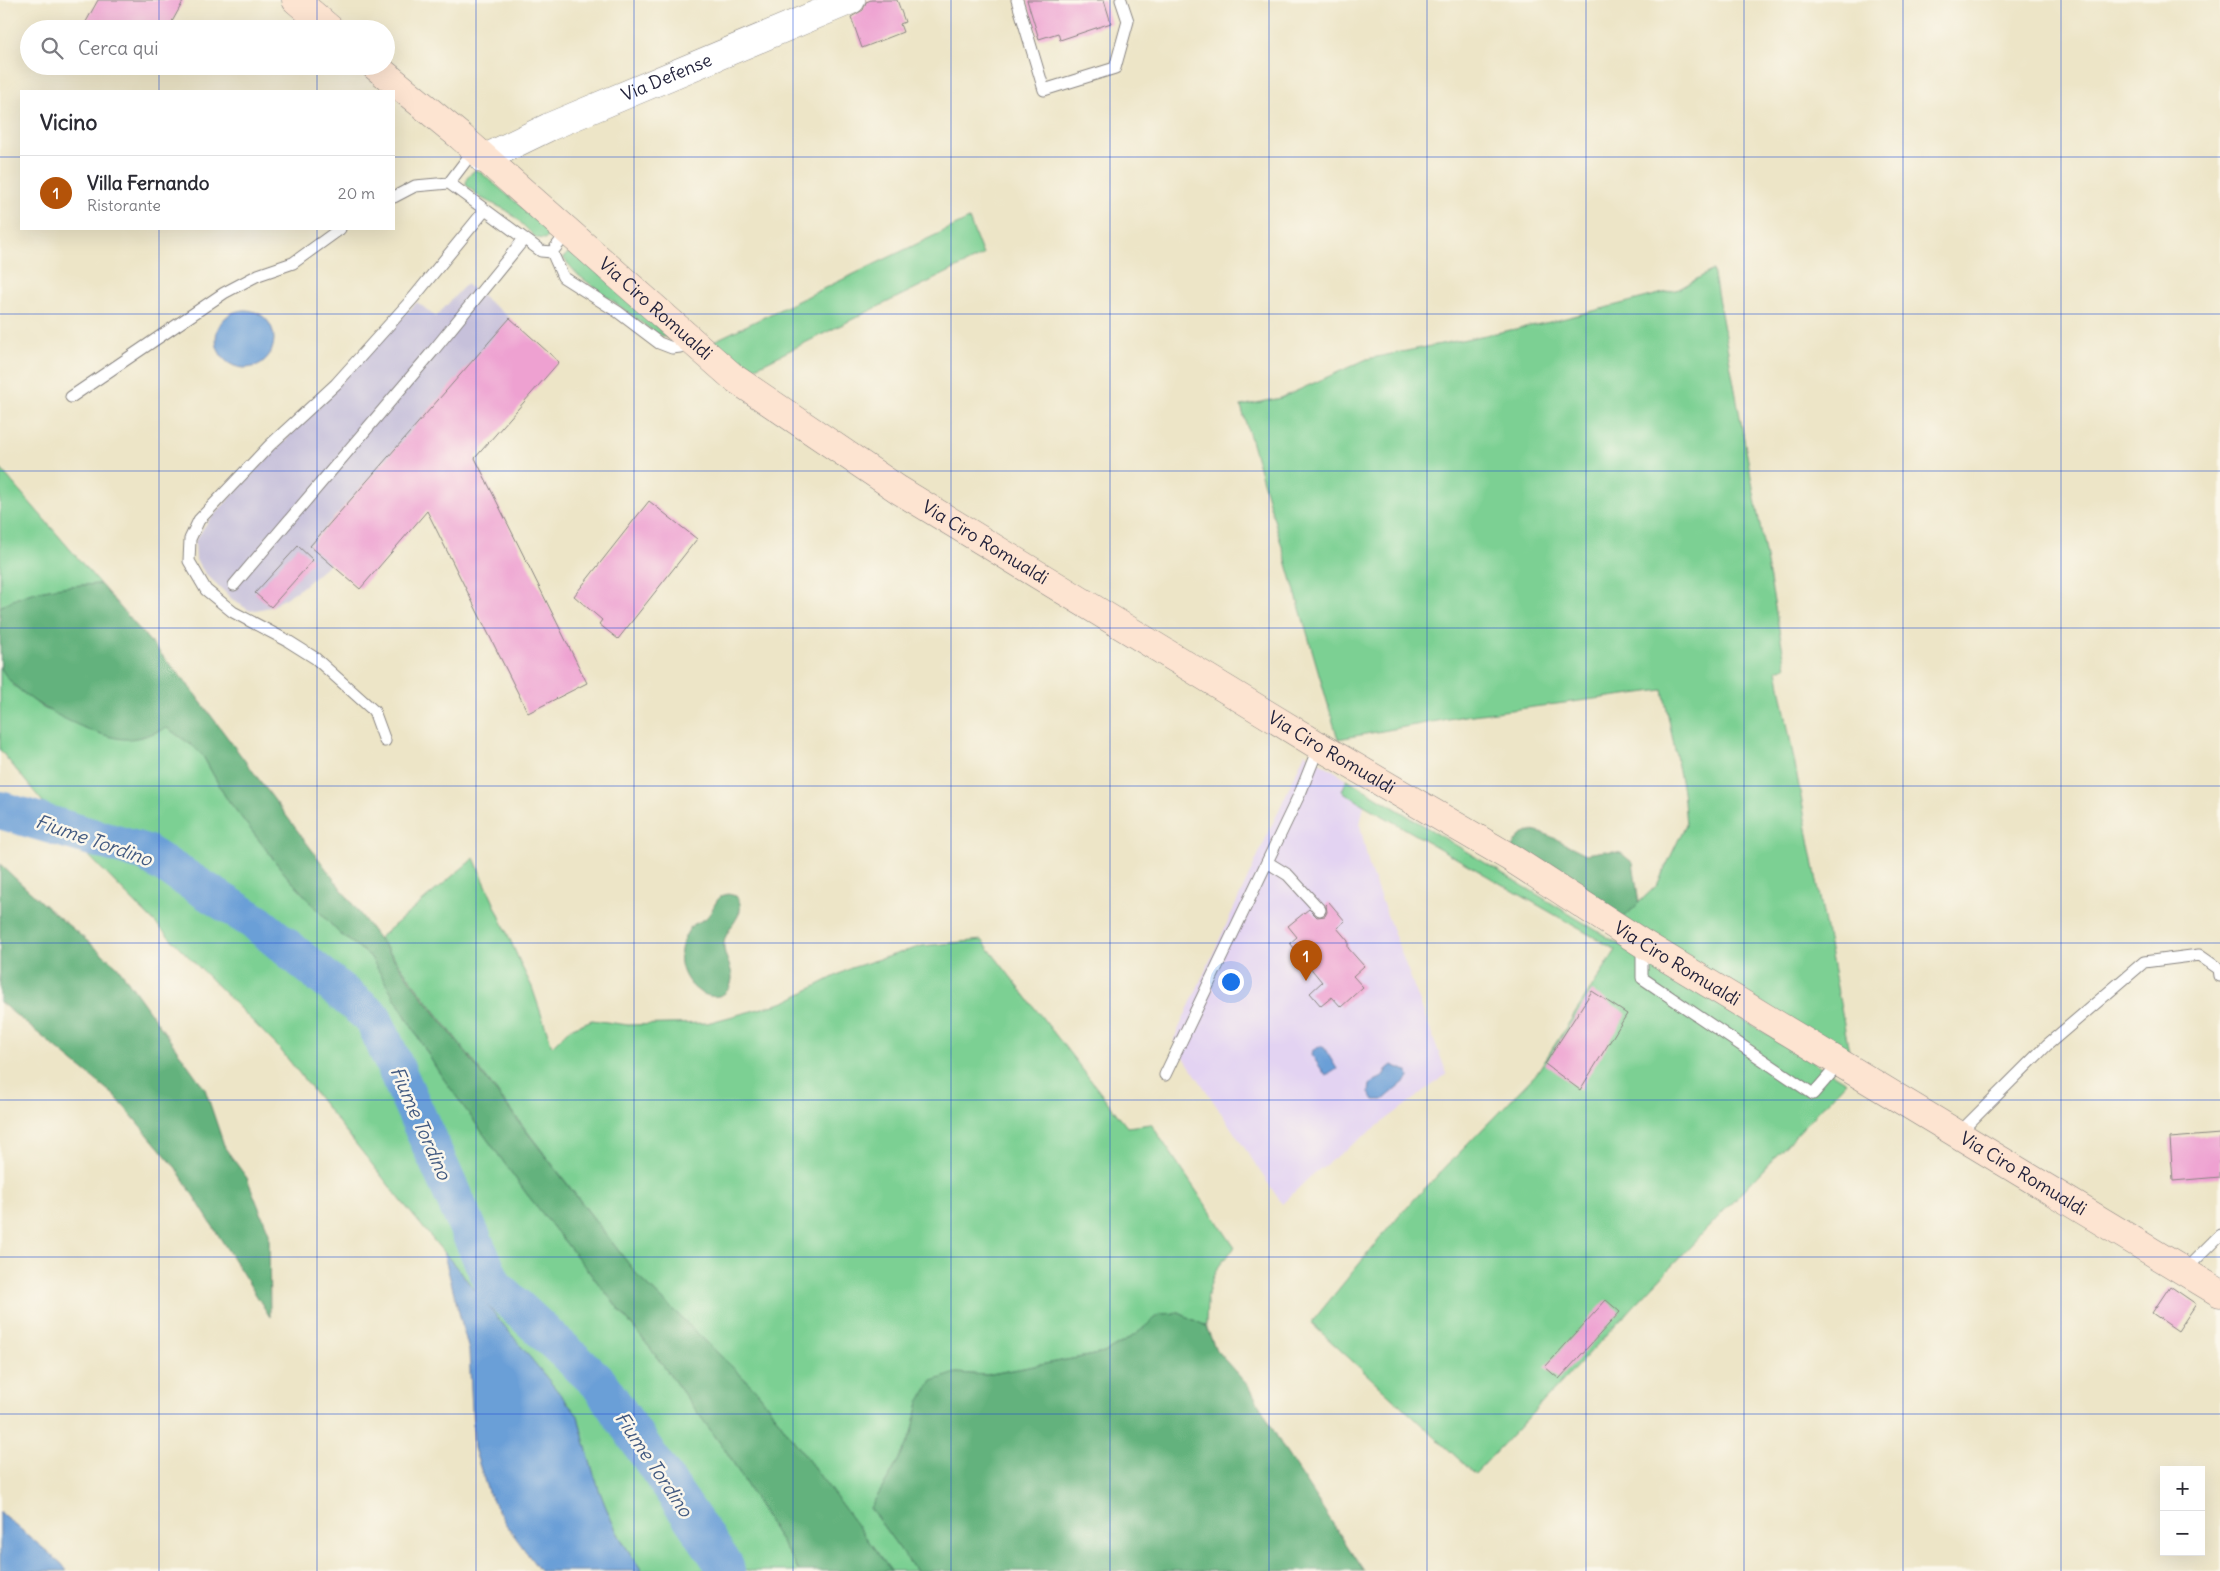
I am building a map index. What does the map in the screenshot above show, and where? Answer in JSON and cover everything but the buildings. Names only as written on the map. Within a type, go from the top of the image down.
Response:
[{"type":"main road","points":[[296,0],[319,20]]},
{"type":"main road","name":"Via Ciro Romualdi","points":[[387,75],[479,154],[560,242],[689,338],[734,378],[899,490],[1319,746],[1511,858],[1642,943],[2220,1293]]},
{"type":"street","name":"Via Defense","points":[[479,154],[549,127],[851,0]]},
{"type":"lane","points":[[1017,0],[1044,90],[1115,68],[1128,20],[1121,0]]},
{"type":"lane","points":[[395,196],[414,186],[448,183],[479,154]]},
{"type":"lane","points":[[448,183],[541,251],[560,242],[563,277],[618,312],[659,343],[672,348],[680,346],[689,338]]},
{"type":"lane","points":[[385,741],[374,711],[314,658],[233,612],[206,590],[189,561],[190,539],[199,520],[270,444],[336,384],[414,297],[485,210]]},
{"type":"lane","points":[[71,397],[224,293],[258,275],[293,263],[339,230]]},
{"type":"lane","points":[[234,585],[524,239]]},
{"type":"lane","points":[[1165,1075],[1301,791],[1319,746]]},
{"type":"lane","points":[[1267,862],[1288,875],[1320,910]]},
{"type":"lane","points":[[1642,943],[1642,978],[1813,1094],[1841,1062]]},
{"type":"lane","points":[[1958,1134],[2047,1045],[2144,962],[2199,955],[2219,969],[2220,976]]},
{"type":"lane","points":[[2186,1272],[2192,1263],[2220,1236]]},
{"type":"shaded area","points":[[466,284],[510,318],[310,545],[330,563],[301,588],[271,607],[250,611],[232,599],[205,573],[196,560],[195,541],[209,520],[417,302],[436,317]]},
{"type":"shaded area","points":[[1305,753],[1347,779],[1343,791],[1364,805],[1360,825],[1370,870],[1447,1074],[1312,1175],[1282,1204],[1181,1053],[1174,1039]]},
{"type":"green space","points":[[475,170],[479,171],[543,225],[549,234],[546,239],[536,238],[506,210],[481,198],[466,185],[467,177]]},
{"type":"green space","points":[[969,219],[983,255],[746,372],[714,341]]},
{"type":"green space","points":[[569,252],[604,277],[669,339],[654,332],[578,275],[563,258]]},
{"type":"green space","points":[[1713,270],[1786,667],[1777,670],[1850,1056],[1622,919],[1657,885],[1686,824],[1683,791],[1663,690],[1465,716],[1338,739],[1241,406],[1281,398],[1367,359],[1550,322],[1679,289]]},
{"type":"green space","points":[[0,468],[100,584],[48,589],[24,596],[0,607]]},
{"type":"green space","points":[[100,584],[188,685],[418,991],[638,1276],[756,1390],[891,1571],[799,1571],[726,1451],[650,1348],[526,1193],[438,1071],[370,956],[339,933],[285,874],[225,796],[203,756],[193,746],[167,728],[142,737],[123,739],[86,728],[35,702],[9,680],[1,668],[0,607],[24,596],[48,589]]},
{"type":"green space","points":[[0,666],[13,685],[43,708],[83,726],[142,737],[167,727],[193,746],[203,756],[225,796],[285,874],[339,933],[370,956],[438,1071],[526,1193],[650,1348],[726,1451],[799,1571],[642,1571],[620,1537],[599,1490],[578,1416],[403,1203],[279,1048],[79,846],[0,750]]},
{"type":"green space","points":[[1347,779],[1846,1082],[1475,1474],[1311,1323],[1400,1214],[1536,1074],[1616,950],[1364,805],[1342,791]]},
{"type":"green space","points":[[1533,831],[1548,835],[1586,854],[1605,851],[1621,853],[1633,863],[1639,903],[1622,919],[1512,848],[1520,836]]},
{"type":"green space","points":[[474,858],[532,987],[552,1046],[570,1029],[592,1020],[628,1025],[707,1023],[785,1002],[851,968],[922,946],[982,940],[1127,1127],[1151,1124],[1235,1248],[1214,1274],[1208,1292],[1206,1326],[1179,1313],[1161,1314],[1135,1335],[1104,1353],[986,1375],[956,1373],[919,1403],[912,1434],[870,1508],[916,1571],[891,1571],[756,1390],[638,1276],[379,938]]},
{"type":"green space","points":[[0,864],[42,903],[117,966],[205,1089],[225,1148],[247,1178],[269,1233],[270,1317],[176,1168],[115,1096],[0,1002]]},
{"type":"green space","points":[[723,895],[736,896],[740,902],[739,914],[724,943],[725,953],[732,974],[731,984],[724,993],[715,996],[704,994],[694,987],[685,976],[681,962],[682,946],[691,926],[706,918],[717,900]]},
{"type":"green space","points":[[1179,1313],[1206,1326],[1216,1350],[1250,1388],[1285,1451],[1364,1571],[916,1571],[870,1508],[912,1434],[919,1402],[932,1381],[956,1373],[986,1375],[1104,1353],[1135,1335],[1160,1314]]},
{"type":"water","points":[[239,310],[251,310],[266,318],[274,333],[274,345],[266,360],[251,368],[239,368],[224,360],[216,345],[216,333],[224,318]]},
{"type":"water","points":[[1323,1046],[1337,1069],[1326,1076],[1311,1054],[1312,1051]]},
{"type":"water","points":[[1392,1065],[1408,1072],[1409,1078],[1383,1100],[1374,1100],[1369,1092],[1370,1085],[1384,1076],[1386,1070]]},
{"type":"water","points":[[443,1251],[578,1416],[599,1490],[620,1537],[642,1571],[540,1571],[505,1523],[488,1492],[474,1448],[469,1351]]},
{"type":"water","points":[[0,1512],[62,1564],[67,1571],[0,1571]]},
{"type":"waterway","name":"Fiume Tordino","points":[[0,810],[146,853],[257,923],[373,1018],[494,1286],[598,1382],[725,1566],[726,1571]]},
{"type":"place","name":"Villa Fernando","points":[[1306,981]]}]
